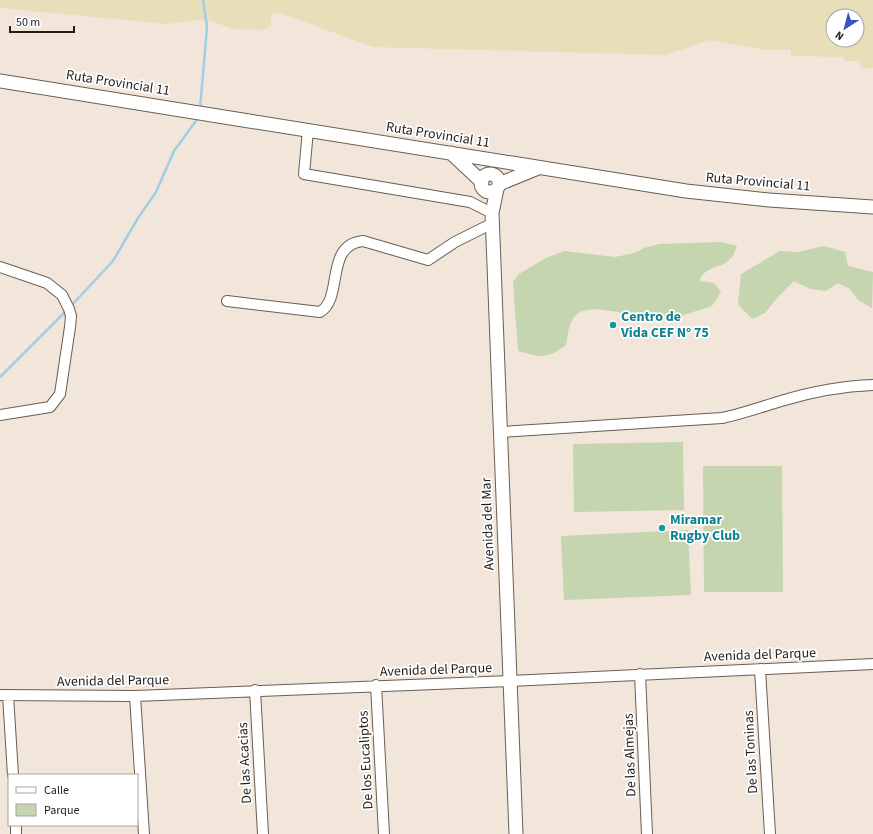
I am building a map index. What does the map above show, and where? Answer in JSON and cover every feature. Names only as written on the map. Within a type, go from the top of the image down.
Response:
[{"type":"main road","name":"Ruta Provincial 11","points":[[0,81],[723,196],[873,207]]},
{"type":"main road","name":"Avenida del Mar","points":[[451,153],[491,182],[516,834]]},
{"type":"main road","points":[[492,160],[491,182],[539,167]]},
{"type":"street","points":[[227,301],[320,312],[326,308],[330,302],[337,263],[345,251],[356,242],[363,241],[428,260],[493,218],[470,202],[304,174],[308,130]]},
{"type":"street","points":[[0,267],[47,283],[62,295],[71,316],[60,394],[50,407],[0,415]]},
{"type":"street","points":[[501,432],[722,418],[744,414],[782,401],[825,390],[873,385]]},
{"type":"street","name":"Avenida del Parque","points":[[4,695],[135,696],[376,685],[510,681],[873,664]]},
{"type":"street","name":"De las Toninas","points":[[760,669],[770,834]]},
{"type":"street","name":"De las Almejas","points":[[640,674],[647,834]]},
{"type":"street","name":"De los Eucaliptos","points":[[376,685],[384,834]]},
{"type":"street","name":"De las Acacias","points":[[254,690],[263,834]]},
{"type":"street","points":[[4,695],[13,774]]},
{"type":"street","points":[[135,696],[144,834]]},
{"type":"green space","points":[[721,242],[737,246],[733,255],[727,262],[709,270],[702,276],[700,281],[714,283],[721,292],[712,306],[682,316],[664,319],[655,319],[606,310],[594,309],[584,311],[577,314],[572,320],[566,345],[559,350],[543,356],[518,351],[513,282],[519,274],[546,258],[565,251],[615,257],[635,253],[644,248],[660,244]]},
{"type":"green space","points":[[824,246],[845,252],[848,266],[873,272],[872,308],[858,300],[850,289],[838,283],[826,291],[810,289],[794,281],[765,313],[752,319],[738,304],[741,274],[780,251],[798,252]]},
{"type":"green space","points":[[683,442],[684,510],[574,512],[573,444]]},
{"type":"green space","points":[[703,466],[782,466],[783,592],[704,592]]},
{"type":"green space","points":[[688,530],[691,595],[564,600],[561,536]]},
{"type":"sand","points":[[0,0],[873,0],[873,68],[861,69],[860,61],[845,61],[844,57],[791,56],[791,50],[766,50],[709,40],[665,55],[373,47],[280,13],[271,14],[271,26],[262,30],[233,29],[206,19],[167,24],[0,8]]},
{"type":"waterway","points":[[200,109],[207,27],[203,0]]},
{"type":"waterway","points":[[71,306],[113,261],[138,218],[156,192],[174,151],[198,118]]},
{"type":"waterway","points":[[0,377],[66,311]]},
{"type":"place","name":"Centro de Vida CEF N° 75","points":[[613,325]]},
{"type":"place","name":"Miramar Rugby Club","points":[[662,528]]}]
